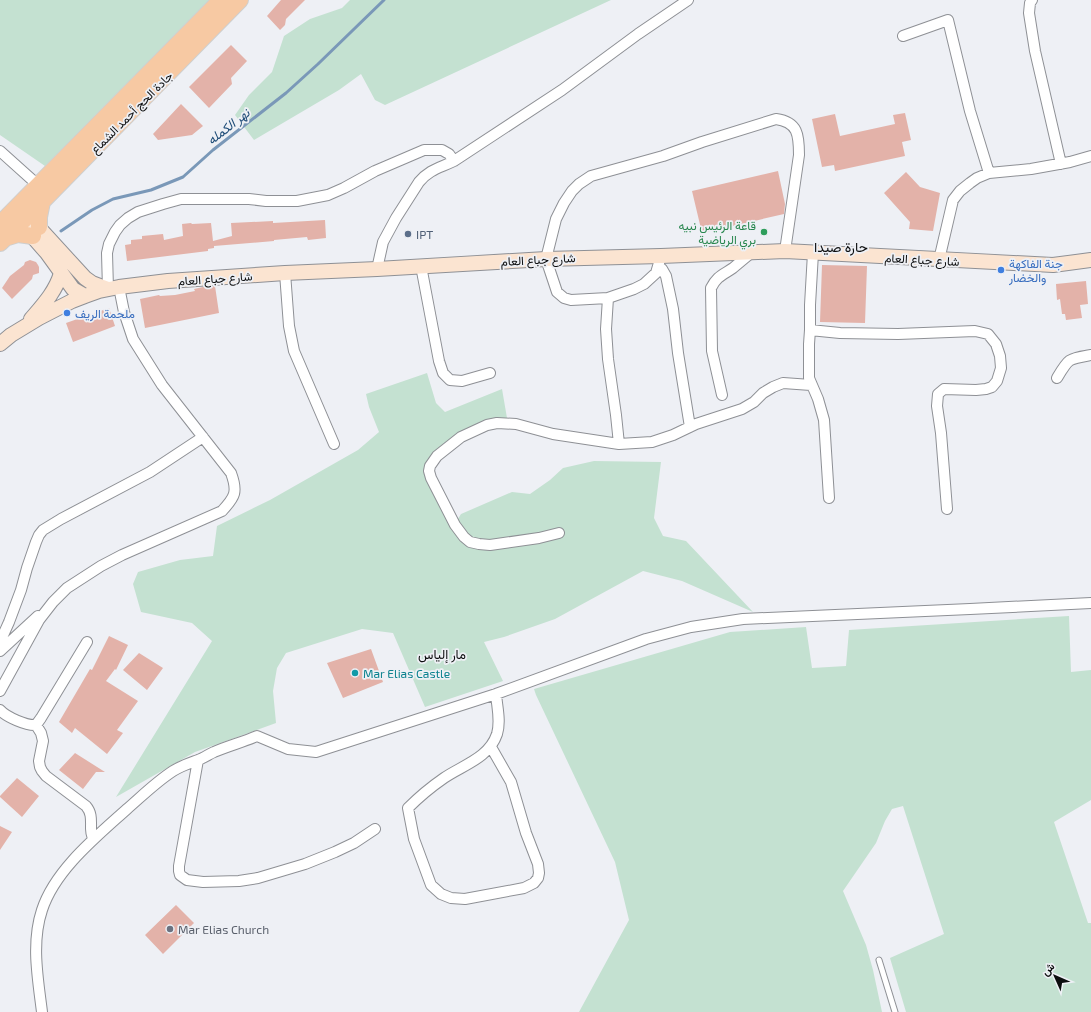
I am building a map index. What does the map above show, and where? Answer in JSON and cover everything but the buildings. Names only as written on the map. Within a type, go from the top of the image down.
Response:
[{"type":"main road","name":"جادة الحج أحمد الشماع","points":[[11,223],[39,186],[221,0]]},
{"type":"main road","name":"جادة الحج أحمد الشماع","points":[[11,223],[42,202],[240,0]]},
{"type":"main road","points":[[42,202],[36,232],[47,252],[73,289],[86,296]]},
{"type":"main road","points":[[11,223],[18,234],[36,232]]},
{"type":"main road","points":[[11,223],[36,232],[92,283],[113,288]]},
{"type":"main road","name":"شارع جباع العام","points":[[0,344],[11,335],[52,311],[86,296],[113,288],[168,281],[284,273],[546,259],[660,261],[785,251],[1053,265],[1091,260]]},
{"type":"main road","points":[[24,327],[52,294],[59,281],[61,273]]},
{"type":"street","points":[[377,269],[383,242],[396,218],[419,182],[428,173],[454,161],[562,90],[638,34],[688,0]]},
{"type":"street","points":[[1032,0],[1030,3],[1029,13],[1035,51],[1061,164]]},
{"type":"street","points":[[903,36],[948,20],[970,111],[989,173]]},
{"type":"street","points":[[660,261],[656,273],[644,284],[634,289],[608,298],[571,300],[560,295],[555,287],[546,259],[556,219],[564,203],[572,191],[590,176],[663,156],[776,119],[789,123],[794,127],[799,142],[785,251]]},
{"type":"street","points":[[0,651],[67,588],[101,566],[153,540],[222,510],[232,500],[234,494],[235,483],[230,473],[203,436],[162,385],[133,339],[124,312],[113,288],[107,253],[109,244],[120,226],[128,218],[138,212],[181,200],[249,199],[266,201],[297,201],[328,195],[375,171],[424,150],[442,150],[452,157],[454,161]]},
{"type":"street","points":[[0,151],[39,186]]},
{"type":"street","points":[[939,260],[953,200],[960,191],[977,178],[989,173],[1061,164],[1091,156]]},
{"type":"street","points":[[722,395],[712,351],[712,288],[714,281],[722,274],[732,269],[751,253]]},
{"type":"street","points":[[813,253],[810,305],[809,378],[818,399],[824,420],[829,498]]},
{"type":"street","points":[[660,261],[666,276],[673,309],[678,354],[690,427]]},
{"type":"street","points":[[421,266],[439,361],[443,373],[450,380],[462,381],[490,373]]},
{"type":"street","points":[[284,273],[289,326],[294,351],[334,444]]},
{"type":"street","points":[[608,298],[606,328],[608,359],[620,444]]},
{"type":"street","points":[[810,330],[840,333],[898,334],[975,331],[988,334],[992,337],[1000,356],[1001,368],[997,381],[992,387],[976,390],[944,389],[940,392],[937,398],[947,509]]},
{"type":"street","points":[[1057,378],[1069,360],[1091,355]]},
{"type":"street","points":[[559,533],[539,538],[490,545],[470,542],[455,525],[431,478],[429,471],[430,466],[437,456],[461,437],[487,425],[497,423],[516,424],[553,434],[620,444],[652,442],[673,435],[696,424],[742,409],[754,402],[763,393],[783,383],[811,385]]},
{"type":"street","points":[[0,642],[21,590],[36,542],[43,530],[61,518],[150,472],[203,436]]},
{"type":"street","points":[[0,690],[39,620],[53,602]]},
{"type":"street","points":[[42,1012],[36,964],[36,934],[42,910],[50,890],[65,869],[93,839],[160,780],[174,770],[214,752],[257,736],[288,749],[316,752],[496,694],[646,639],[691,627],[743,619],[1091,603]]},
{"type":"street","points":[[36,725],[87,642]]},
{"type":"street","points":[[491,747],[511,782],[526,833],[538,864],[538,878],[524,888],[465,899],[451,898],[441,894],[431,885],[414,839],[408,808],[419,797],[444,779],[479,758],[491,747],[497,733],[499,722],[496,694]]},
{"type":"street","points":[[0,710],[5,715],[29,725],[36,725]]},
{"type":"street","points":[[36,725],[41,733],[43,741],[39,761],[40,767],[46,776],[90,810],[93,839]]},
{"type":"street","points":[[198,760],[179,866],[180,875],[187,880],[203,882],[239,881],[258,878],[305,864],[335,852],[354,843],[375,829]]},
{"type":"lane","points":[[879,960],[895,1012]]},
{"type":"green space","points":[[0,0],[209,0],[45,166],[0,135]]},
{"type":"green space","points":[[350,0],[611,0],[385,105],[375,100],[361,74],[339,90],[254,140],[235,115],[249,95],[272,72],[284,36],[310,19],[342,8]]},
{"type":"green space","points":[[427,373],[436,403],[445,412],[502,389],[507,418],[485,422],[457,437],[427,475],[453,527],[461,514],[512,492],[530,494],[550,480],[563,468],[594,461],[661,462],[654,518],[663,536],[686,541],[753,612],[682,581],[643,571],[555,619],[504,637],[484,642],[503,681],[425,707],[393,633],[362,629],[286,653],[277,668],[273,691],[276,723],[195,752],[116,797],[212,641],[192,623],[141,612],[133,584],[138,572],[180,560],[213,556],[217,526],[270,500],[358,450],[379,432],[369,407],[366,394]]},
{"type":"green space","points":[[1069,616],[1071,672],[1091,670],[1091,800],[1054,822],[1088,923],[1091,923],[1091,1012],[906,1012],[890,958],[944,934],[903,806],[892,809],[885,821],[876,843],[843,891],[866,945],[882,1012],[579,1012],[629,920],[615,862],[534,689],[730,632],[806,627],[812,668],[846,666],[849,630]]},
{"type":"waterway","name":"نهر الكمله","points":[[61,231],[92,210],[113,199],[151,190],[183,177],[213,150],[286,93],[384,0]]},
{"type":"place","name":"قاعة الرئيس نبيه بري الرياضية","points":[[764,232]]},
{"type":"place","name":"IPT","points":[[408,234]]},
{"type":"place","name":"جنة الفاكهة والخضار","points":[[1001,270]]},
{"type":"place","name":"ملحمة الريف","points":[[67,313]]},
{"type":"place","name":"Mar Elias Castle","points":[[355,673]]},
{"type":"place","name":"Mar Elias Church","points":[[170,929]]},
{"type":"district","name":"حارة صيدا","points":[[841,246]]},
{"type":"district","name":"مار إلياس","points":[[442,654]]}]
